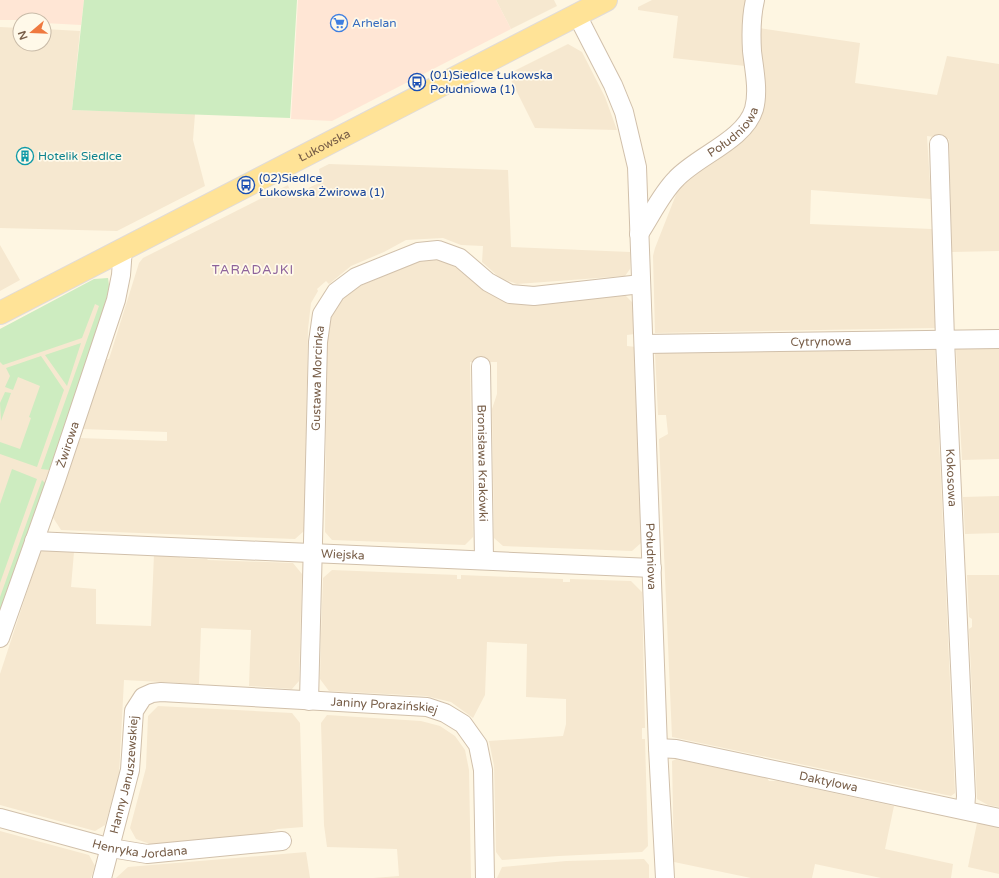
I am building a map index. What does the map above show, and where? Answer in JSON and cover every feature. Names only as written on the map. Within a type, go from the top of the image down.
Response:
[{"type":"main road","name":"Łukowska","points":[[0,313],[123,248],[606,0]]},
{"type":"street","name":"Południowa","points":[[639,234],[677,178],[731,138],[748,121],[752,114],[756,101],[751,20],[755,0]]},
{"type":"street","name":"Południowa","points":[[577,15],[614,85],[624,112],[637,167],[658,748],[665,878]]},
{"type":"street","name":"Kokosowa","points":[[939,144],[945,340],[966,788],[965,810]]},
{"type":"street","name":"Żwirowa","points":[[0,638],[116,300],[121,275],[123,248]]},
{"type":"street","name":"Gustawa Morcinka","points":[[309,701],[314,553],[318,342],[322,314],[336,292],[356,277],[418,252],[438,250],[460,258],[488,282],[510,294],[534,296],[642,284]]},
{"type":"street","name":"Cytrynowa","points":[[644,344],[999,339]]},
{"type":"street","name":"Bronisława Krakówki","points":[[481,366],[484,560]]},
{"type":"street","name":"Wiejska","points":[[34,541],[652,568]]},
{"type":"street","name":"Janiny Porazińskiej","points":[[143,697],[152,693],[161,692],[427,707],[445,712],[463,724],[478,745],[484,770],[486,878]]},
{"type":"street","name":"Hanny Januszewskiej","points":[[102,878],[130,770],[134,711],[143,697]]},
{"type":"street","name":"Daktylowa","points":[[658,748],[676,749],[999,818]]},
{"type":"street","name":"Henryka Jordana","points":[[0,818],[111,848],[146,854],[282,841]]},
{"type":"shaded area","points":[[0,0],[84,0],[81,25],[52,23],[52,12],[12,12],[12,20],[0,20]]},
{"type":"shaded area","points":[[298,0],[496,0],[511,29],[332,121],[291,119]]},
{"type":"shaded area","points":[[496,0],[554,0],[557,6],[511,29]]},
{"type":"shaded area","points":[[652,0],[747,0],[742,25],[745,66],[673,58],[678,16],[638,10],[638,7]]},
{"type":"shaded area","points":[[0,27],[12,28],[12,52],[52,52],[52,29],[80,31],[72,110],[195,114],[193,140],[205,186],[117,231],[0,228]]},
{"type":"shaded area","points":[[759,28],[860,43],[855,83],[937,95],[947,56],[999,64],[999,251],[952,252],[949,139],[927,136],[931,199],[811,190],[810,224],[932,229],[935,328],[655,333],[653,256],[655,248],[679,187],[755,121]]},
{"type":"shaded area","points":[[568,44],[582,52],[605,97],[617,130],[535,128],[508,74]]},
{"type":"shaded area","points":[[329,164],[508,170],[511,247],[630,252],[630,269],[625,276],[517,284],[500,278],[482,262],[483,246],[461,245],[443,238],[406,240],[384,252],[351,266],[329,284],[326,281],[317,289],[318,291],[311,303],[308,329],[304,531],[295,539],[61,530],[52,516],[79,438],[167,441],[167,432],[81,429],[107,359],[109,359],[139,263],[143,258],[288,185],[292,196],[321,182],[319,169]]},
{"type":"shaded area","points":[[0,245],[20,280],[0,291]]},
{"type":"shaded area","points":[[440,259],[461,270],[483,290],[494,295],[625,295],[635,305],[635,334],[627,335],[627,346],[636,347],[641,543],[632,551],[503,546],[494,538],[492,409],[497,394],[497,362],[470,362],[473,537],[465,545],[332,540],[325,532],[327,325],[338,303],[353,289],[419,261]]},
{"type":"shaded area","points":[[108,278],[109,286],[112,286],[0,615],[0,329]]},
{"type":"shaded area","points":[[999,348],[999,459],[962,460],[956,349]]},
{"type":"shaded area","points":[[935,349],[955,793],[951,796],[672,737],[659,439],[668,434],[666,415],[658,415],[655,353]]},
{"type":"shaded area","points":[[999,496],[999,533],[965,534],[963,497]]},
{"type":"shaded area","points":[[44,550],[74,552],[71,587],[96,589],[96,624],[151,626],[154,554],[180,555],[180,558],[208,560],[293,563],[302,574],[299,681],[292,689],[249,686],[251,630],[201,628],[199,684],[124,680],[119,776],[105,825],[95,831],[0,805],[0,674],[40,552]]},
{"type":"shaded area","points":[[332,570],[457,575],[457,579],[461,579],[461,575],[563,579],[563,582],[570,582],[570,579],[631,581],[642,592],[645,728],[642,728],[642,739],[645,739],[648,846],[642,852],[502,860],[496,852],[494,766],[489,741],[563,736],[566,724],[566,699],[526,697],[527,644],[487,642],[485,695],[473,718],[451,702],[426,696],[329,691],[320,679],[321,634],[323,578]]},
{"type":"shaded area","points":[[967,575],[999,575],[999,807],[988,805],[977,799],[969,629],[972,627],[972,619],[969,617]]},
{"type":"shaded area","points":[[158,706],[292,713],[300,723],[303,827],[278,829],[255,836],[169,844],[150,844],[136,839],[130,828],[146,768],[148,716]]},
{"type":"shaded area","points":[[327,715],[421,721],[440,726],[455,736],[465,750],[469,770],[471,878],[373,878],[399,876],[397,849],[327,847],[324,825],[321,723]]},
{"type":"shaded area","points":[[676,759],[767,778],[769,781],[778,781],[894,806],[885,849],[953,864],[951,878],[881,878],[815,864],[812,878],[751,878],[674,862],[672,761]]},
{"type":"shaded area","points":[[977,823],[999,827],[999,874],[968,867]]},
{"type":"shaded area","points":[[0,831],[89,855],[95,866],[91,878],[0,878]]},
{"type":"shaded area","points":[[306,852],[310,878],[116,878],[128,867]]},
{"type":"shaded area","points":[[644,859],[649,865],[649,878],[497,878],[502,867],[566,861]]},
{"type":"green space","points":[[84,0],[297,0],[290,118],[72,110]]},
{"type":"green space","points":[[108,278],[109,286],[112,286],[50,470],[41,469],[99,306],[95,304],[82,338],[3,365],[0,362],[0,329],[94,279]]},
{"type":"green space","points":[[81,343],[67,386],[45,355]]},
{"type":"green space","points":[[41,356],[64,390],[37,467],[0,454],[0,442],[20,449],[40,386],[18,377],[13,390],[5,387],[10,376],[6,368]]},
{"type":"green space","points":[[5,392],[11,393],[1,421],[0,403]]},
{"type":"green space","points":[[12,469],[37,479],[0,583],[0,504]]},
{"type":"green space","points":[[42,480],[45,483],[0,615],[0,597]]},
{"type":"place","name":"Arhelan","points":[[339,23]]},
{"type":"place","name":"(01)Siedlce Łukowska Południowa (1)","points":[[417,82]]},
{"type":"place","name":"Hotelik Siedlce","points":[[25,156]]},
{"type":"place","name":"(02)Siedlce Łukowska Żwirowa (1)","points":[[246,185]]},
{"type":"district","name":"TARADAJKI","points":[[253,270]]}]
